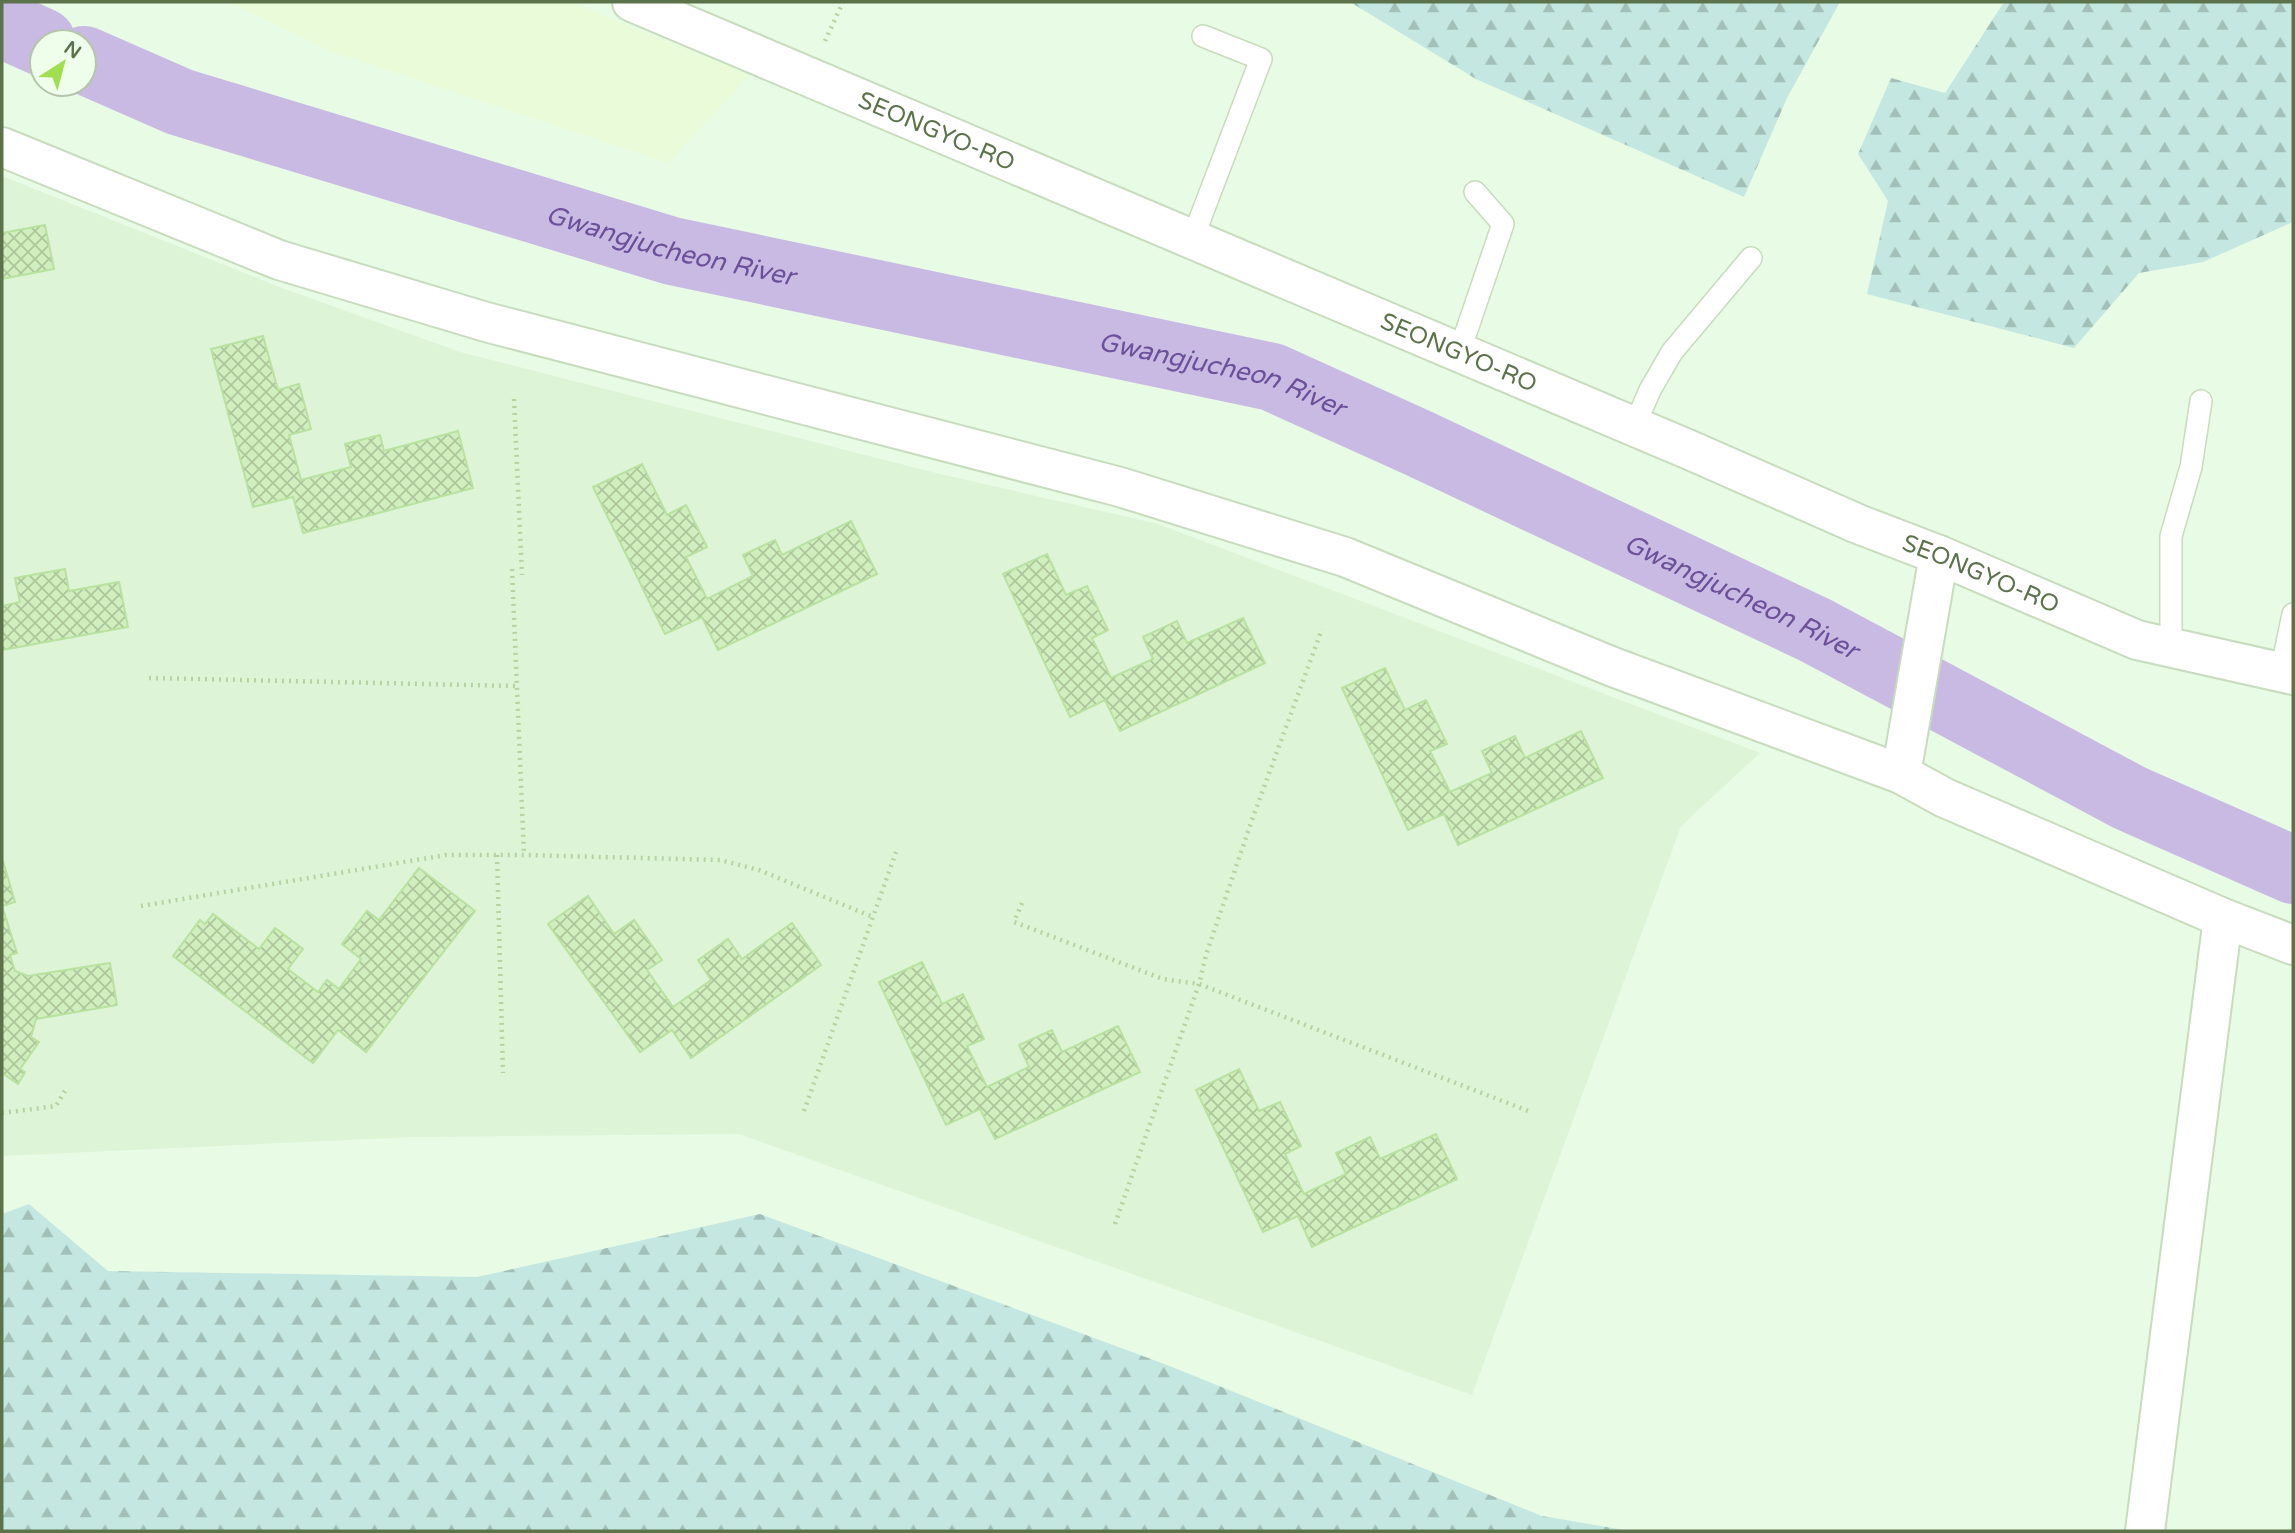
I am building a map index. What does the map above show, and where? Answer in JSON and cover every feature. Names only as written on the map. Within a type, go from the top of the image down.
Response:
[{"type":"street","name":"SEONGYO-RO","points":[[632,2],[2137,640],[2287,673]]},
{"type":"street","points":[[2,147],[279,260],[486,322],[1121,487],[1345,557],[1613,667],[1901,774],[1945,798],[2223,918],[2293,945]]},
{"type":"street","points":[[1901,774],[1939,555]]},
{"type":"street","points":[[2146,1531],[2223,918]]},
{"type":"lane","points":[[1192,240],[1261,59],[1203,36]]},
{"type":"lane","points":[[1459,353],[1503,224],[1475,191]]},
{"type":"lane","points":[[1634,426],[1650,390],[1672,352],[1751,258]]},
{"type":"lane","points":[[2171,648],[2171,536],[2190,467],[2201,401]]},
{"type":"lane","points":[[2287,673],[2293,614]]},
{"type":"path","points":[[514,399],[522,575]]},
{"type":"path","points":[[512,569],[524,855]]},
{"type":"path","points":[[1115,1224],[1199,984],[1206,955],[1253,817],[1322,629]]},
{"type":"path","points":[[149,678],[517,686]]},
{"type":"path","points":[[804,1111],[896,852]]},
{"type":"path","points":[[141,906],[446,855],[524,855],[720,860],[759,870],[873,917]]},
{"type":"path","points":[[497,855],[503,1073]]},
{"type":"path","points":[[1022,903],[1014,922],[1163,979],[1199,984],[1531,1112]]},
{"type":"path","points":[[2,1113],[56,1105],[65,1091]]},
{"type":"shaded area","points":[[228,2],[571,2],[750,75],[668,163],[333,52]]},
{"type":"shaded area","points":[[2,176],[282,288],[460,352],[936,473],[1158,524],[1760,753],[1681,826],[1472,1395],[739,1134],[412,1137],[2,1156]]},
{"type":"green space","points":[[1350,2],[1840,2],[1787,98],[1744,197],[1476,79]]},
{"type":"green space","points":[[2004,2],[2293,2],[2293,222],[2203,262],[2139,273],[2074,348],[1867,294],[1888,201],[1858,154],[1891,78],[1945,93]]},
{"type":"green space","points":[[29,1204],[108,1271],[477,1277],[760,1214],[1167,1365],[1542,1516],[1630,1531],[2,1531],[2,1214]]},
{"type":"building","points":[[45,225],[54,269],[2,279],[2,233]]},
{"type":"building","points":[[263,336],[278,390],[299,384],[311,429],[289,435],[301,480],[351,467],[345,444],[380,435],[384,451],[458,431],[473,488],[303,533],[293,497],[253,507],[211,349]]},
{"type":"building","points":[[642,464],[667,515],[686,505],[707,547],[686,557],[707,599],[753,576],[743,555],[775,540],[782,555],[851,521],[877,574],[718,650],[702,617],[665,634],[593,487]]},
{"type":"building","points":[[1047,554],[1066,595],[1087,586],[1108,630],[1092,638],[1111,678],[1153,659],[1143,637],[1177,621],[1187,643],[1243,618],[1265,663],[1120,731],[1105,700],[1070,717],[1003,574]]},
{"type":"building","points":[[65,569],[69,591],[119,582],[128,627],[2,650],[2,606],[20,602],[15,578]]},
{"type":"building","points":[[1385,668],[1405,710],[1426,700],[1447,744],[1430,751],[1450,792],[1492,773],[1482,751],[1515,736],[1525,758],[1581,731],[1603,778],[1458,845],[1444,814],[1408,830],[1342,688]]},
{"type":"building","points":[[3,861],[15,902],[2,906],[2,862]]},
{"type":"building","points":[[419,868],[475,911],[366,1052],[338,1030],[313,1063],[173,956],[200,920],[205,924],[213,914],[259,949],[275,928],[303,949],[288,969],[318,992],[327,980],[339,989],[361,959],[342,944],[367,911],[379,920]]},
{"type":"building","points":[[588,896],[614,934],[634,920],[662,960],[647,970],[673,1007],[711,980],[698,960],[728,939],[742,959],[792,923],[821,965],[691,1058],[672,1030],[640,1052],[548,924]]},
{"type":"building","points":[[2,906],[17,953],[10,955],[15,971],[28,976],[110,963],[117,1005],[36,1019],[31,1037],[39,1042],[20,1069],[25,1072],[18,1084],[2,1073]]},
{"type":"building","points":[[922,962],[942,1004],[963,994],[984,1039],[967,1046],[987,1087],[1029,1067],[1019,1045],[1052,1030],[1062,1052],[1118,1026],[1140,1072],[995,1139],[980,1109],[946,1125],[879,982]]},
{"type":"building","points":[[1239,1069],[1259,1111],[1280,1102],[1301,1146],[1285,1154],[1304,1194],[1346,1174],[1336,1153],[1370,1137],[1380,1159],[1436,1134],[1457,1179],[1312,1247],[1298,1216],[1263,1232],[1196,1090]]},
{"type":"waterway","name":"Gwangjucheon River","points":[[2,24],[28,36]]},
{"type":"waterway","name":"Gwangjucheon River","points":[[98,66],[180,102],[672,251],[1272,377],[1815,630],[2130,798],[2293,870]]}]
